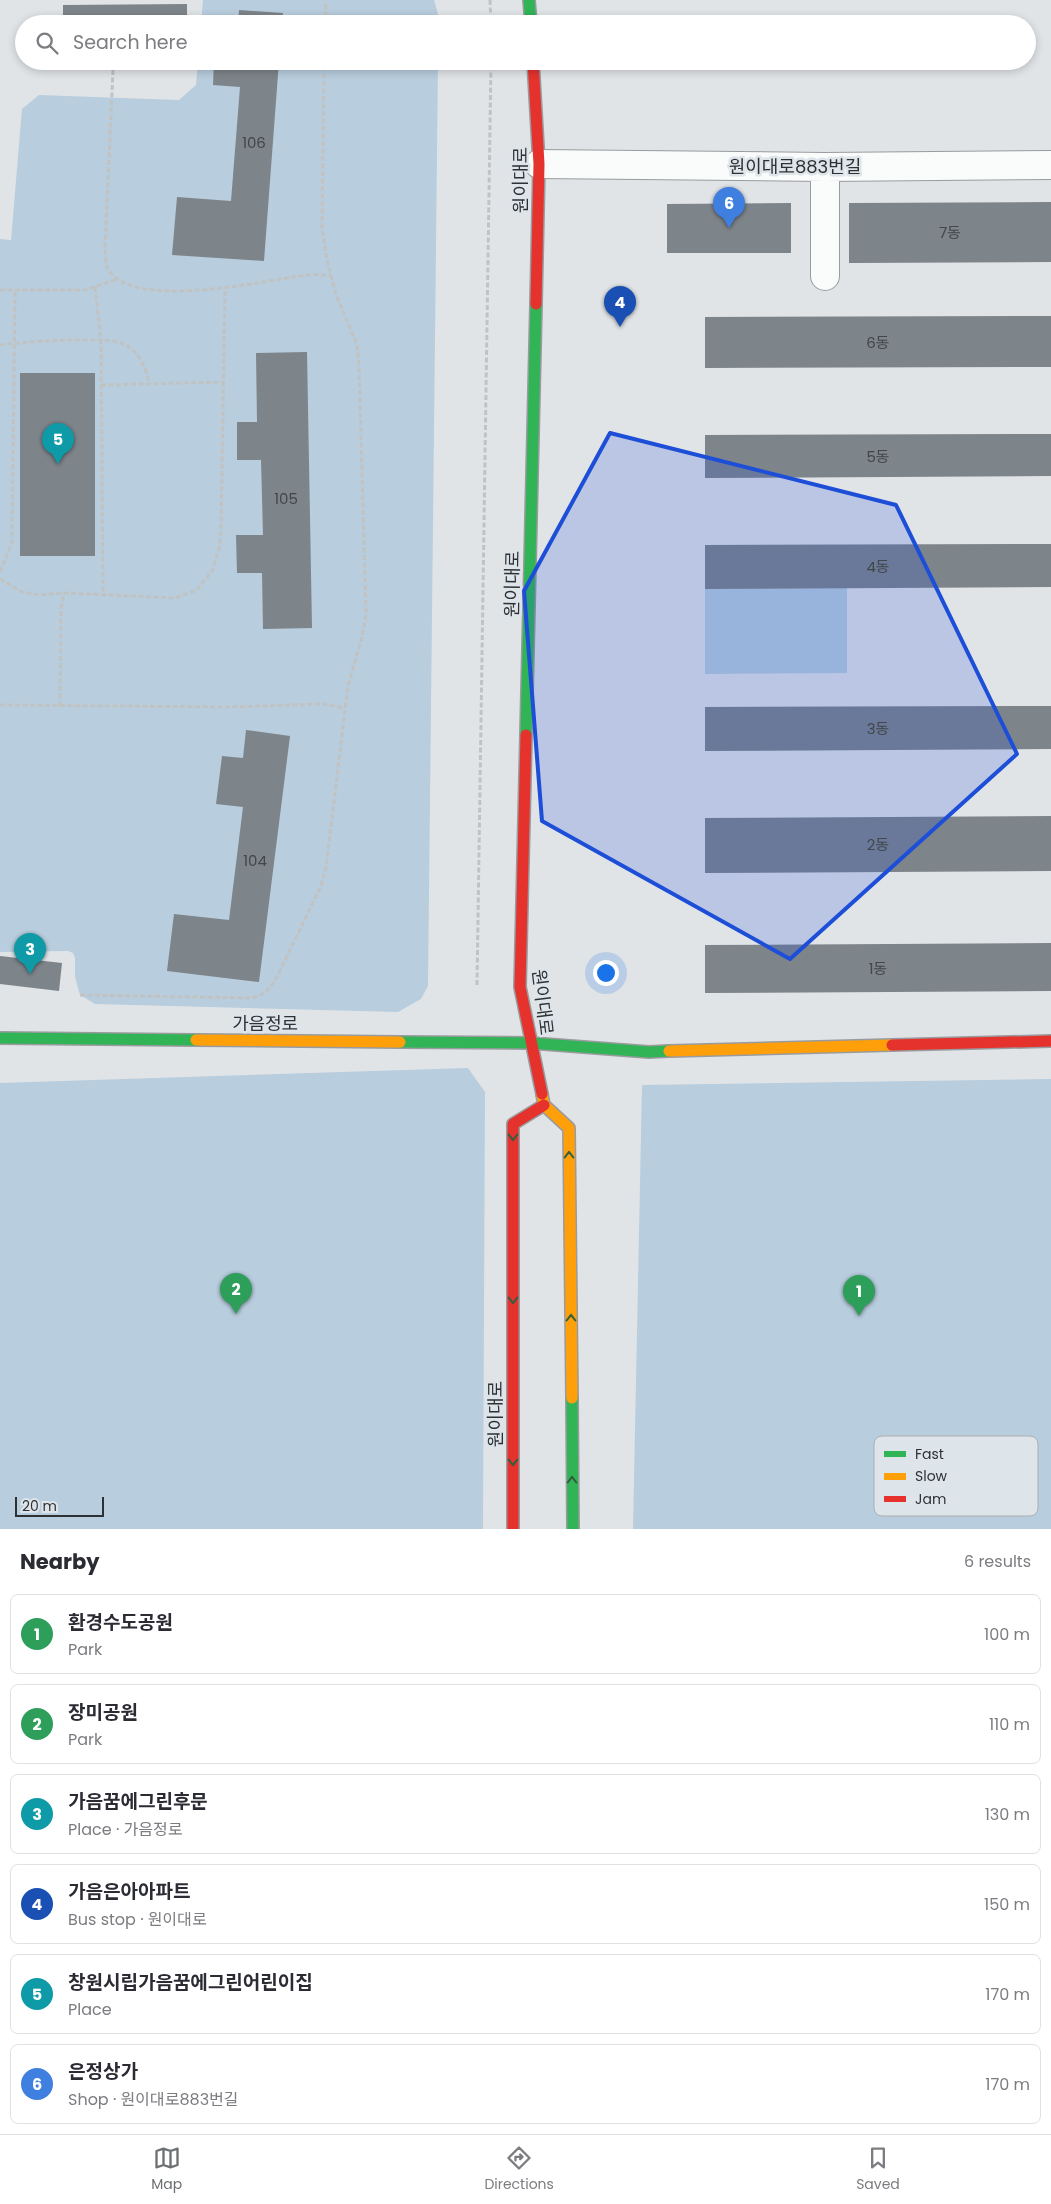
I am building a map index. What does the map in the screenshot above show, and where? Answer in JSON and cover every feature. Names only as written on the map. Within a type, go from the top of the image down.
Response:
[{"type":"main road","points":[[530,0],[531,15]]},
{"type":"main road","name":"원이대로","points":[[513,1529],[514,1124],[544,1106],[520,987],[539,164],[534,70]]},
{"type":"main road","name":"가음정로","points":[[0,1038],[44,1040],[531,1043],[649,1052],[1051,1041]]},
{"type":"main road","points":[[544,1106],[569,1128],[572,1529]]},
{"type":"street","name":"원이대로883번길","points":[[539,164],[825,167],[1051,165]]},
{"type":"street","points":[[825,167],[825,276]]},
{"type":"path","points":[[490,0],[491,15]]},
{"type":"path","points":[[325,15],[326,1]]},
{"type":"path","points":[[113,70],[105,248],[107,267],[117,279],[131,286],[156,290],[225,288],[302,275],[331,275]]},
{"type":"path","points":[[80,995],[252,998],[265,993],[281,970],[322,886],[326,867],[348,686],[362,637],[366,615],[357,344],[336,295],[322,228],[324,70]]},
{"type":"path","points":[[477,985],[491,70]]},
{"type":"path","points":[[0,290],[85,290],[117,279]]},
{"type":"path","points":[[95,287],[101,341],[102,595]]},
{"type":"path","points":[[0,579],[22,592],[40,596],[64,593],[175,598],[197,590],[212,571],[219,549],[222,529],[225,288]]},
{"type":"path","points":[[0,572],[12,542],[16,342],[15,290]]},
{"type":"path","points":[[0,345],[16,342],[101,341],[122,343],[136,354],[146,368],[148,383]]},
{"type":"path","points":[[101,385],[224,382]]},
{"type":"path","points":[[60,706],[60,609],[64,593]]},
{"type":"path","points":[[0,705],[230,707],[324,704],[345,708]]},
{"type":"highlighted area","points":[[610,433],[896,505],[1017,754],[790,959],[542,821],[524,591]]},
{"type":"shaded area","points":[[203,0],[434,0],[438,14],[438,15],[202,15]]},
{"type":"shaded area","points":[[197,70],[438,70],[428,986],[421,999],[398,1012],[95,1004],[80,995],[75,977],[75,958],[73,953],[68,951],[0,952],[0,239],[11,240],[22,109],[39,95],[179,100],[196,85]]},
{"type":"shaded area","points":[[847,588],[847,673],[705,674],[705,589]]},
{"type":"shaded area","points":[[468,1068],[485,1092],[483,1529],[0,1529],[0,1083]]},
{"type":"shaded area","points":[[1051,1079],[1051,1529],[633,1529],[642,1085]]},
{"type":"building","points":[[187,4],[187,15],[63,15],[63,5]]},
{"type":"building","points":[[239,10],[283,13],[283,15],[239,15]]},
{"type":"building","points":[[214,70],[278,70],[264,261],[172,255],[177,197],[231,201],[240,87],[213,85]]},
{"type":"building","points":[[1051,202],[1051,262],[849,263],[849,203]]},
{"type":"building","points":[[791,203],[791,253],[667,253],[667,204]]},
{"type":"building","points":[[1051,316],[1051,367],[705,368],[705,317]]},
{"type":"building","points":[[307,352],[312,628],[263,629],[262,573],[237,573],[236,535],[263,535],[261,460],[237,460],[237,422],[257,422],[256,353]]},
{"type":"building","points":[[20,373],[95,373],[95,556],[20,556]]},
{"type":"building","points":[[1051,434],[1051,476],[705,478],[705,435]]},
{"type":"building","points":[[1051,544],[1051,587],[705,589],[705,545]]},
{"type":"building","points":[[1051,706],[1051,749],[705,751],[705,707]]},
{"type":"building","points":[[246,730],[290,736],[259,982],[167,971],[174,914],[229,920],[243,807],[216,804],[222,756],[243,758]]},
{"type":"building","points":[[1051,816],[1051,871],[705,873],[705,818]]},
{"type":"building","points":[[1051,943],[1051,991],[705,993],[705,945]]},
{"type":"building","points":[[0,956],[62,963],[59,991],[0,984]]},
{"type":"traffic: fast","points":[[529,0],[530,15]]},
{"type":"traffic: fast","points":[[526,735],[536,304]]},
{"type":"traffic: fast","points":[[0,1038],[196,1040]]},
{"type":"traffic: fast","points":[[400,1042],[531,1043],[649,1052],[669,1051]]},
{"type":"traffic: fast","points":[[572,1398],[573,1529]]},
{"type":"traffic: slow","points":[[196,1040],[400,1042]]},
{"type":"traffic: slow","points":[[669,1051],[892,1045]]},
{"type":"traffic: slow","points":[[542,1094],[544,1105],[569,1128],[572,1398]]},
{"type":"traffic: jam","points":[[534,70],[539,164],[536,304]]},
{"type":"traffic: jam","points":[[526,735],[520,987],[542,1094]]},
{"type":"traffic: jam","points":[[892,1045],[1051,1041]]},
{"type":"traffic: jam","points":[[513,1529],[513,1124],[544,1105]]},
{"type":"place","name":"은정상가","points":[[729,228]]},
{"type":"place","name":"가음은아아파트","points":[[620,327]]},
{"type":"place","name":"창원시립가음꿈에그린어린이집","points":[[58,464]]},
{"type":"place","name":"가음꿈에그린후문","points":[[30,974]]},
{"type":"place","name":"장미공원","points":[[236,1314]]},
{"type":"place","name":"환경수도공원","points":[[859,1316]]}]
